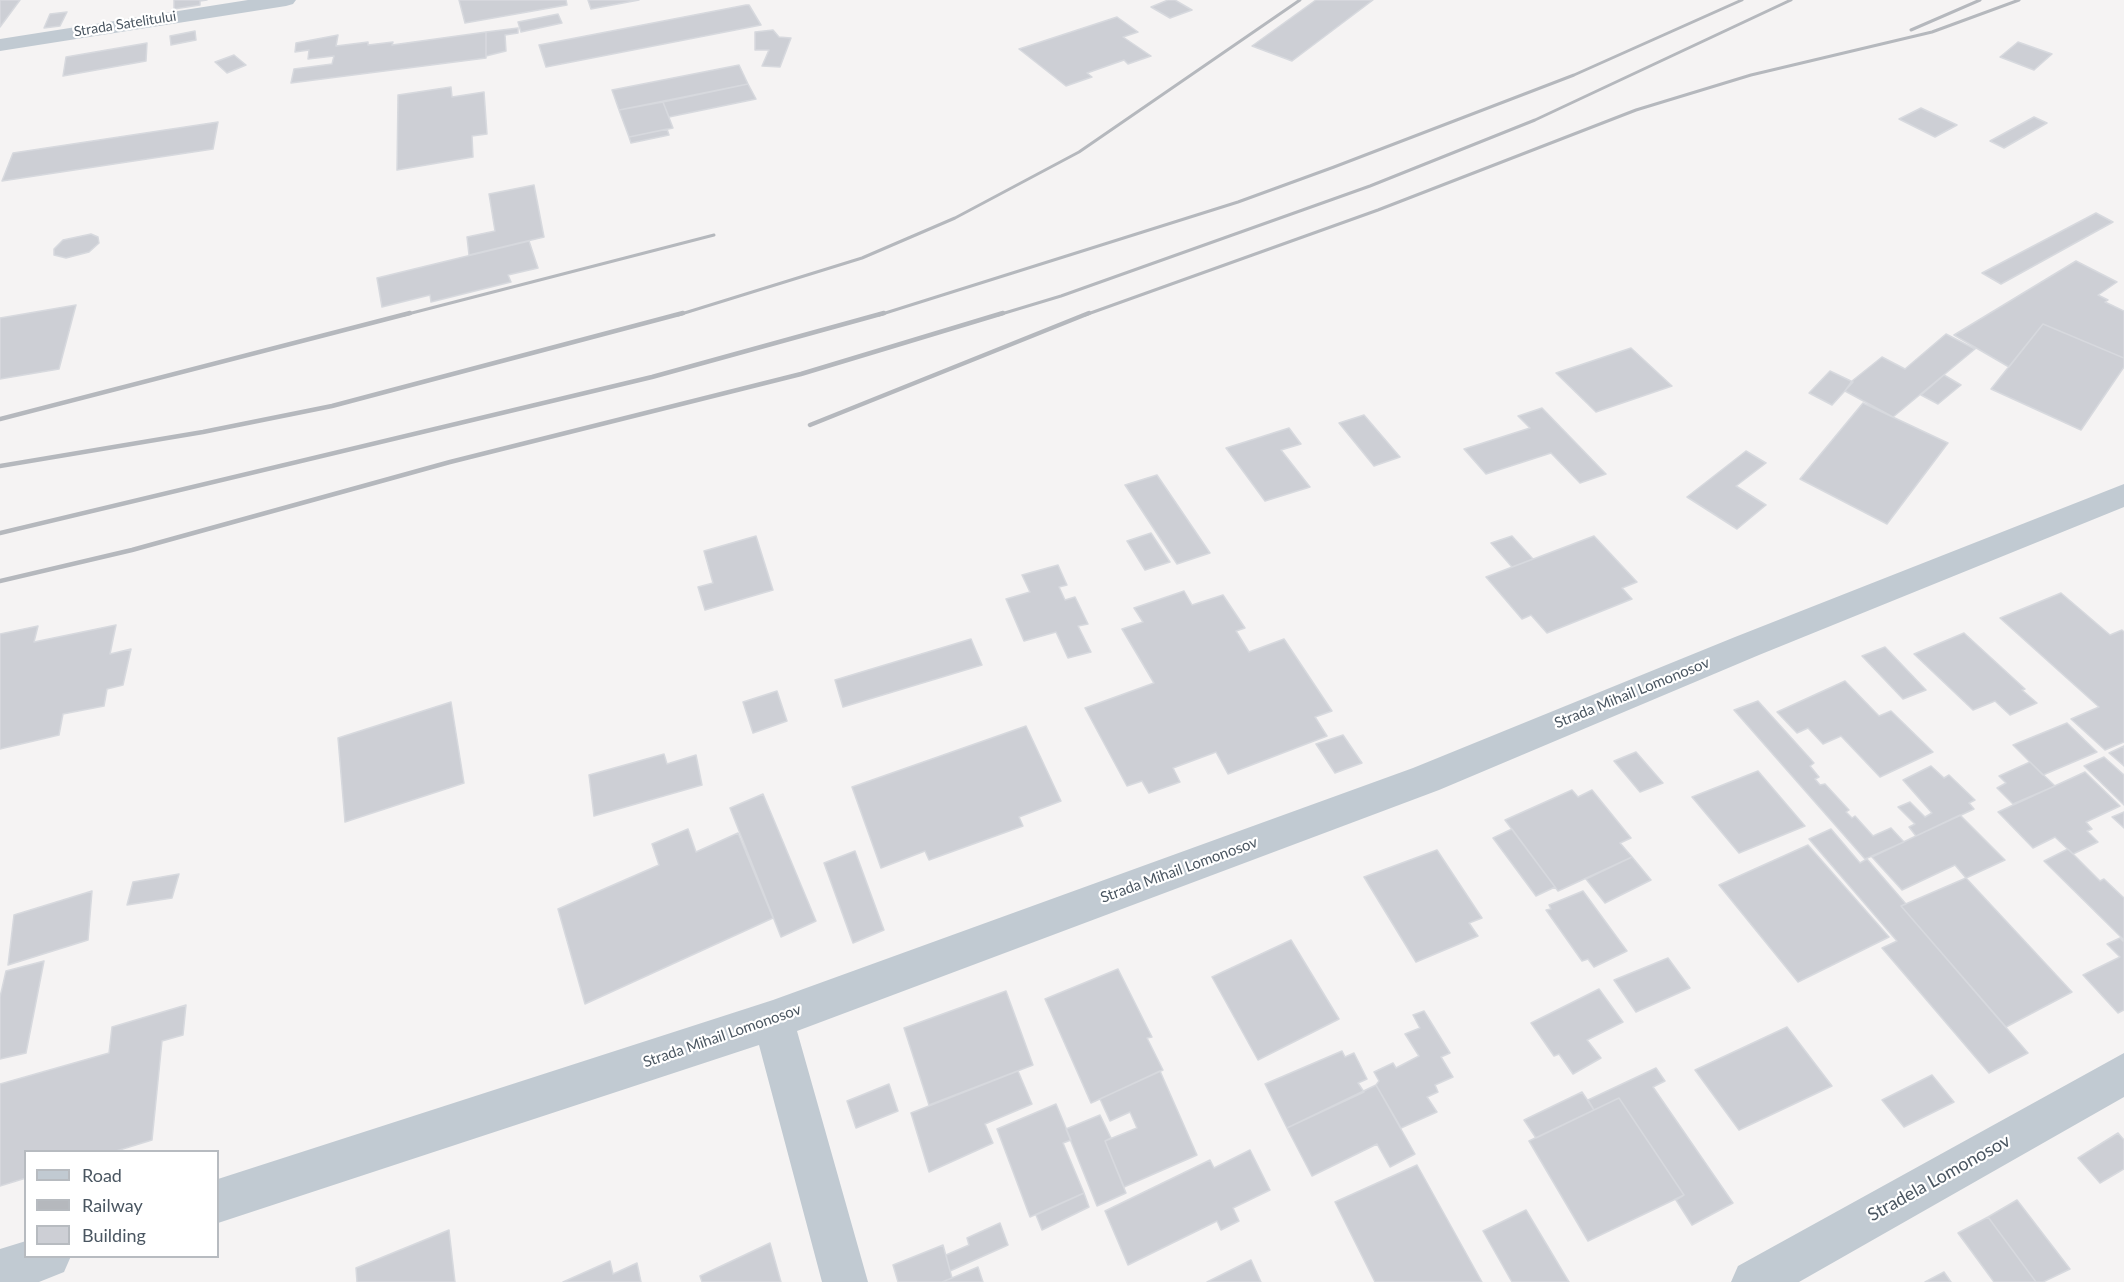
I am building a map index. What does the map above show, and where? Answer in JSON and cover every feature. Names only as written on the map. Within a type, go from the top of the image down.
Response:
[{"type":"street","name":"Strada Satelitului","points":[[0,45],[286,0]]},
{"type":"street","name":"Strada Mihail Lomonosov","points":[[219,1201],[773,1020],[1426,778],[2124,495]]},
{"type":"street","points":[[773,1020],[845,1282]]},
{"type":"street","name":"Stradela Lomonosov","points":[[1754,1282],[2124,1074]]},
{"type":"street","points":[[0,1272],[45,1258]]},
{"type":"building","points":[[0,0],[20,0],[0,27]]},
{"type":"building","points":[[174,0],[207,0],[200,1],[200,5],[174,9]]},
{"type":"building","points":[[459,0],[566,0],[567,5],[465,23]]},
{"type":"building","points":[[588,0],[639,0],[591,9]]},
{"type":"building","points":[[1168,0],[1175,0],[1192,10],[1170,18],[1151,7]]},
{"type":"building","points":[[1316,0],[1373,0],[1292,61],[1252,46]]},
{"type":"building","points":[[749,5],[761,25],[546,67],[539,45]]},
{"type":"building","points":[[67,12],[60,26],[44,28],[50,14]]},
{"type":"building","points":[[558,14],[562,23],[521,32],[518,22]]},
{"type":"building","points":[[1117,17],[1138,32],[1123,37],[1151,56],[1128,64],[1124,60],[1087,73],[1092,77],[1066,86],[1019,49]]},
{"type":"building","points":[[518,28],[518,33],[505,35],[506,51],[486,56],[486,32]]},
{"type":"building","points":[[773,30],[779,37],[791,38],[780,67],[762,66],[769,50],[755,50],[755,32]]},
{"type":"building","points":[[195,31],[196,40],[171,45],[170,36]]},
{"type":"building","points":[[486,32],[486,58],[291,83],[294,69],[332,64],[334,56],[308,59],[309,50],[295,52],[296,43],[338,35],[336,46],[368,42],[368,45],[393,42],[392,45]]},
{"type":"building","points":[[2018,42],[2052,54],[2034,70],[2000,57]]},
{"type":"building","points":[[147,43],[146,61],[63,76],[66,57]]},
{"type":"building","points":[[234,55],[246,65],[227,73],[215,62]]},
{"type":"building","points":[[739,65],[748,84],[619,110],[612,90]]},
{"type":"building","points":[[748,84],[756,99],[669,117],[663,102]]},
{"type":"building","points":[[451,87],[452,97],[484,92],[487,134],[472,136],[473,157],[397,170],[398,95]]},
{"type":"building","points":[[663,102],[673,128],[629,137],[619,110]]},
{"type":"building","points":[[1921,108],[1957,125],[1935,137],[1899,119]]},
{"type":"building","points":[[2034,117],[2047,123],[2004,148],[1990,141]]},
{"type":"building","points":[[218,122],[213,149],[2,181],[13,153]]},
{"type":"building","points":[[667,129],[669,135],[631,143],[629,137]]},
{"type":"building","points":[[534,185],[544,237],[469,255],[467,237],[495,231],[489,194]]},
{"type":"building","points":[[2096,213],[2113,222],[2001,284],[1982,273]]},
{"type":"building","points":[[91,234],[98,237],[99,243],[89,252],[66,258],[54,255],[54,249],[63,240]]},
{"type":"building","points":[[529,241],[538,268],[508,275],[511,282],[431,302],[430,295],[382,307],[377,278]]},
{"type":"building","points":[[2076,261],[2117,282],[2098,295],[2108,300],[2105,302],[2124,311],[2124,358],[2043,324],[2009,367],[1954,335]]},
{"type":"building","points":[[76,305],[59,369],[0,379],[0,318]]},
{"type":"building","points":[[2043,324],[2124,358],[2124,367],[2081,430],[1991,389]]},
{"type":"building","points":[[1946,334],[1975,349],[1893,417],[1845,391],[1852,381],[1882,357],[1905,369]]},
{"type":"building","points":[[1631,348],[1672,386],[1596,412],[1556,373]]},
{"type":"building","points":[[1830,371],[1853,382],[1832,405],[1809,393]]},
{"type":"building","points":[[1944,375],[1961,385],[1938,404],[1921,395]]},
{"type":"building","points":[[1863,403],[1948,443],[1887,524],[1800,479]]},
{"type":"building","points":[[1542,408],[1606,474],[1580,483],[1551,453],[1486,474],[1464,449],[1530,428],[1518,416]]},
{"type":"building","points":[[1364,415],[1400,457],[1374,466],[1339,423]]},
{"type":"building","points":[[1289,428],[1301,444],[1281,450],[1310,487],[1265,501],[1226,448]]},
{"type":"building","points":[[1746,451],[1766,463],[1736,486],[1766,505],[1737,529],[1687,497]]},
{"type":"building","points":[[1157,475],[1210,553],[1177,564],[1125,485]]},
{"type":"building","points":[[1151,533],[1170,562],[1145,570],[1127,541]]},
{"type":"building","points":[[756,536],[773,590],[705,610],[698,587],[713,583],[704,551]]},
{"type":"building","points":[[1512,536],[1533,559],[1512,567],[1491,543]]},
{"type":"building","points":[[1594,536],[1637,582],[1622,588],[1632,599],[1547,633],[1531,615],[1522,619],[1486,577]]},
{"type":"building","points":[[1058,565],[1067,585],[1059,587],[1065,600],[1075,597],[1088,624],[1078,626],[1091,652],[1068,658],[1056,632],[1024,641],[1006,599],[1030,592],[1022,575]]},
{"type":"building","points":[[1184,591],[1192,605],[1223,595],[1245,628],[1236,631],[1249,652],[1284,639],[1332,711],[1315,717],[1327,736],[1228,774],[1216,752],[1173,768],[1180,782],[1149,793],[1142,781],[1127,786],[1085,708],[1154,683],[1122,629],[1143,622],[1134,608]]},
{"type":"building","points":[[2061,593],[2110,635],[2122,630],[2124,632],[2124,742],[2105,750],[2071,719],[2099,707],[2000,618]]},
{"type":"building","points":[[116,625],[110,654],[131,649],[123,685],[107,689],[104,706],[63,714],[59,735],[0,749],[0,634],[38,626],[34,642]]},
{"type":"building","points":[[1964,633],[2037,703],[2010,715],[1995,701],[1973,710],[1914,654]]},
{"type":"building","points":[[971,639],[982,665],[843,707],[835,680]]},
{"type":"building","points":[[1885,647],[1926,690],[1903,699],[1862,656]]},
{"type":"building","points":[[1845,681],[1879,716],[1891,711],[1933,752],[1880,777],[1841,736],[1823,744],[1808,728],[1797,733],[1777,712]]},
{"type":"building","points":[[777,691],[787,721],[753,733],[743,702]]},
{"type":"building","points":[[1758,701],[1814,763],[1810,766],[1819,777],[1815,779],[1820,785],[1825,784],[1849,810],[1846,812],[1852,818],[1855,816],[1873,836],[1891,828],[1904,842],[1865,859],[1734,710]]},
{"type":"building","points":[[451,702],[464,783],[345,822],[338,738]]},
{"type":"building","points":[[2067,723],[2097,752],[2043,775],[2013,745]]},
{"type":"building","points":[[1026,726],[1061,801],[1019,817],[1023,826],[929,860],[925,851],[881,868],[852,787]]},
{"type":"building","points":[[1343,735],[1362,763],[1335,773],[1316,744]]},
{"type":"building","points":[[2124,746],[2124,766],[2109,753]]},
{"type":"building","points":[[1636,752],[1663,783],[1640,792],[1614,761]]},
{"type":"building","points":[[664,754],[667,764],[696,755],[702,785],[594,816],[589,775]]},
{"type":"building","points":[[2104,757],[2124,775],[2124,805],[2084,766]]},
{"type":"building","points":[[2030,762],[2055,786],[2013,804],[1997,788],[2006,783],[1999,776]]},
{"type":"building","points":[[1931,766],[1944,778],[1949,775],[1975,800],[1969,803],[1974,809],[1916,836],[1909,827],[1915,824],[1898,807],[1910,802],[1925,817],[1932,813],[1903,780]]},
{"type":"building","points":[[1758,771],[1805,826],[1739,853],[1692,797]]},
{"type":"building","points":[[2085,772],[2120,806],[2086,822],[2092,829],[2087,831],[2098,842],[2073,854],[2055,837],[2033,848],[1998,812]]},
{"type":"building","points":[[1572,790],[1578,797],[1592,790],[1631,838],[1620,843],[1632,857],[1558,891],[1505,820]]},
{"type":"building","points":[[763,794],[816,921],[781,937],[730,808]]},
{"type":"building","points":[[2124,812],[2124,828],[2112,817]]},
{"type":"building","points":[[1960,815],[2005,860],[1966,878],[1955,865],[1902,890],[1872,857]]},
{"type":"building","points":[[688,829],[696,852],[738,833],[773,918],[585,1004],[558,909],[659,865],[652,844]]},
{"type":"building","points":[[1512,829],[1555,887],[1536,896],[1493,838]]},
{"type":"building","points":[[1831,829],[1860,863],[1867,859],[1906,904],[1901,906],[2028,1053],[1989,1073],[1882,948],[1897,941],[1809,839]]},
{"type":"building","points":[[1808,845],[1889,937],[1798,982],[1719,885]]},
{"type":"building","points":[[2068,849],[2100,881],[2104,879],[2124,898],[2124,940],[2044,861]]},
{"type":"building","points":[[1437,850],[1482,918],[1469,923],[1478,936],[1416,962],[1364,877]]},
{"type":"building","points":[[855,851],[884,930],[853,943],[824,863]]},
{"type":"building","points":[[1632,857],[1651,880],[1605,903],[1586,879]]},
{"type":"building","points":[[179,874],[172,898],[127,905],[133,882]]},
{"type":"building","points":[[1966,878],[2072,992],[2006,1027],[1901,906]]},
{"type":"building","points":[[92,891],[88,940],[8,965],[14,915]]},
{"type":"building","points":[[1583,891],[1627,951],[1594,967],[1588,959],[1582,961],[1546,910],[1551,909],[1549,905]]},
{"type":"building","points":[[2120,938],[2124,942],[2124,1010],[2118,1013],[2083,975],[2120,957],[2107,944]]},
{"type":"building","points":[[1291,940],[1339,1019],[1258,1060],[1212,977]]},
{"type":"building","points":[[1668,958],[1690,988],[1636,1012],[1614,980]]},
{"type":"building","points":[[44,961],[26,1053],[0,1059],[0,997],[6,971]]},
{"type":"building","points":[[1118,969],[1152,1037],[1147,1038],[1163,1070],[1091,1103],[1045,999]]},
{"type":"building","points":[[1599,989],[1623,1022],[1587,1040],[1601,1058],[1573,1074],[1559,1054],[1554,1056],[1531,1023]]},
{"type":"building","points":[[1006,991],[1033,1065],[929,1105],[904,1028]]},
{"type":"building","points":[[186,1005],[183,1035],[162,1041],[152,1140],[120,1150],[24,1150],[24,1179],[0,1186],[0,1084],[109,1053],[112,1027]]},
{"type":"building","points":[[1424,1011],[1450,1053],[1441,1057],[1453,1077],[1435,1085],[1438,1092],[1427,1097],[1437,1112],[1401,1128],[1376,1085],[1379,1081],[1374,1072],[1393,1063],[1396,1068],[1419,1056],[1405,1034],[1420,1028],[1413,1015]]},
{"type":"building","points":[[1787,1027],[1832,1086],[1739,1130],[1695,1070]]},
{"type":"building","points":[[1342,1051],[1345,1057],[1354,1053],[1367,1079],[1358,1083],[1364,1092],[1287,1128],[1265,1084]]},
{"type":"building","points":[[1656,1068],[1665,1081],[1653,1087],[1733,1203],[1692,1225],[1676,1200],[1684,1195],[1619,1098],[1594,1110],[1588,1100]]},
{"type":"building","points":[[1018,1071],[1032,1104],[985,1124],[993,1143],[929,1172],[911,1113]]},
{"type":"building","points":[[1160,1071],[1197,1155],[1124,1187],[1105,1141],[1137,1128],[1130,1112],[1110,1121],[1100,1099]]},
{"type":"building","points":[[1932,1075],[1954,1102],[1904,1127],[1882,1100]]},
{"type":"building","points":[[889,1084],[898,1111],[856,1128],[847,1101]]},
{"type":"building","points":[[1376,1085],[1415,1154],[1390,1167],[1377,1144],[1312,1176],[1287,1128]]},
{"type":"building","points":[[1582,1092],[1594,1110],[1536,1138],[1524,1120]]},
{"type":"building","points":[[1619,1098],[1684,1195],[1588,1241],[1529,1141]]},
{"type":"building","points":[[1056,1104],[1071,1140],[1063,1143],[1084,1193],[1030,1217],[997,1129]]},
{"type":"building","points":[[1100,1115],[1111,1138],[1105,1141],[1126,1193],[1097,1206],[1066,1129]]},
{"type":"building","points":[[2118,1133],[2124,1140],[2124,1169],[2100,1183],[2078,1158]]},
{"type":"building","points":[[1250,1150],[1270,1190],[1233,1208],[1239,1221],[1221,1230],[1217,1221],[1128,1265],[1105,1211],[1210,1160],[1214,1168]]},
{"type":"building","points":[[1417,1165],[1482,1282],[1375,1282],[1335,1202]]},
{"type":"building","points":[[1084,1193],[1089,1207],[1042,1230],[1036,1215]]},
{"type":"building","points":[[2017,1200],[2070,1269],[2043,1282],[2036,1282],[1988,1217]]},
{"type":"building","points":[[1526,1210],[1569,1282],[1512,1282],[1483,1231]]},
{"type":"building","points":[[1988,1217],[2036,1282],[1994,1282],[1958,1233]]},
{"type":"building","points":[[1000,1223],[1008,1245],[950,1271],[946,1255],[969,1245],[967,1238]]},
{"type":"building","points":[[449,1230],[455,1282],[357,1282],[356,1268]]},
{"type":"building","points":[[770,1243],[781,1282],[702,1282],[700,1276]]},
{"type":"building","points":[[943,1245],[952,1278],[942,1282],[898,1282],[893,1265]]},
{"type":"building","points":[[1251,1260],[1261,1282],[1207,1282]]},
{"type":"building","points":[[610,1261],[613,1274],[637,1263],[641,1282],[563,1282]]},
{"type":"building","points":[[978,1267],[983,1282],[942,1282],[952,1278]]},
{"type":"building","points":[[1944,1272],[1951,1282],[1925,1282]]},
{"type":"railway","points":[[678,315],[862,258],[955,218],[1079,152],[1300,0]]},
{"type":"railway","points":[[879,315],[1238,202],[1334,167],[1574,75],[1742,0]]},
{"type":"railway","points":[[998,315],[1061,296],[1370,186],[1535,120],[1791,0]]},
{"type":"railway","points":[[1911,30],[1980,0]]},
{"type":"railway","points":[[1085,315],[1378,210],[1636,110],[1751,75],[1932,32],[2019,0]]},
{"type":"railway","points":[[404,315],[714,235]]},
{"type":"railway","points":[[0,419],[410,313]]},
{"type":"railway","points":[[0,466],[203,432],[332,406],[683,313]]},
{"type":"railway","points":[[0,533],[652,377],[884,313]]},
{"type":"railway","points":[[0,581],[132,550],[450,462],[801,374],[1003,313]]},
{"type":"railway","points":[[810,425],[1089,313]]}]
